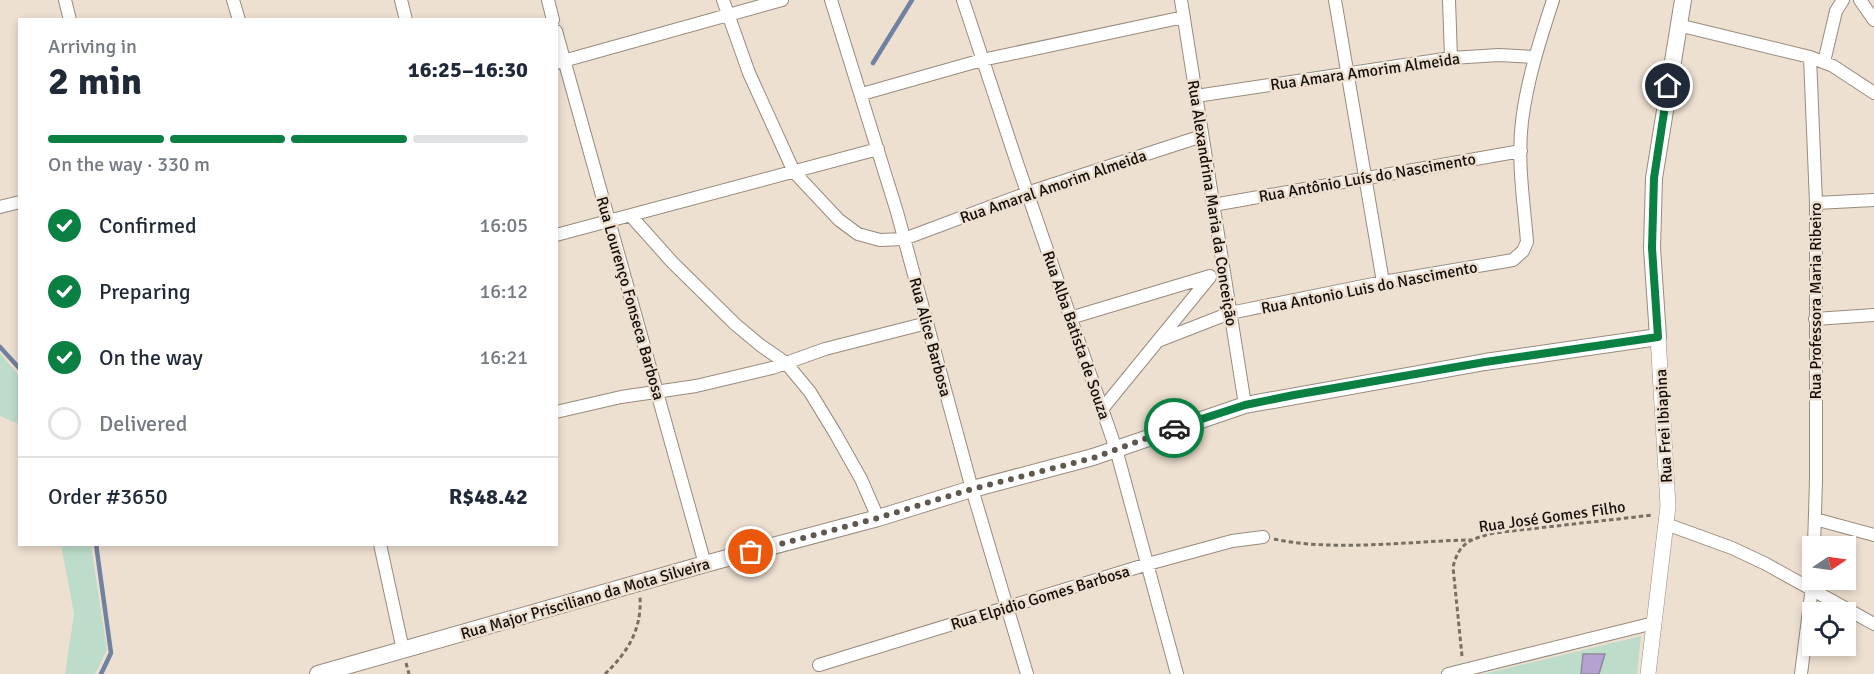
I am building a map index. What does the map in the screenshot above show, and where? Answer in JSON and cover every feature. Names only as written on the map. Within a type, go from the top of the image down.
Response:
[{"type":"main road","name":"Rua Frei Ibiapina","points":[[1658,337],[1652,248],[1654,178],[1683,0]]},
{"type":"main road","name":"Rua Major Prisciliano da Mota Silveira","points":[[318,674],[705,564],[878,518],[972,489],[1093,458],[1245,405],[1485,362],[1658,337]]},
{"type":"street","points":[[65,0],[70,18]]},
{"type":"street","points":[[234,0],[238,18]]},
{"type":"street","points":[[401,0],[406,18]]},
{"type":"street","points":[[548,0],[552,18]]},
{"type":"street","points":[[723,0],[749,73],[794,172],[839,220],[858,234],[880,240],[904,239]]},
{"type":"street","points":[[561,62],[782,0]]},
{"type":"street","name":"Rua Alice Barbosa","points":[[831,0],[878,148],[972,489],[1009,607],[1027,674]]},
{"type":"street","name":"Rua Alba Batista de Souza","points":[[963,0],[1027,193],[1103,408],[1177,674]]},
{"type":"street","name":"Rua Alexandrina Maria da Conceição","points":[[1181,0],[1245,405]]},
{"type":"street","points":[[1335,0],[1383,282]]},
{"type":"street","points":[[1449,0],[1451,58]]},
{"type":"street","points":[[1521,151],[1522,122],[1534,57],[1553,0]]},
{"type":"street","points":[[1824,62],[1836,11],[1843,0]]},
{"type":"street","points":[[1860,0],[1874,20]]},
{"type":"street","points":[[862,94],[982,60],[1184,17]]},
{"type":"street","points":[[1678,25],[1810,57],[1824,62],[1874,93]]},
{"type":"street","name":"Rua Lourenço Fonseca Barbosa","points":[[558,43],[561,62],[610,222],[705,564]]},
{"type":"street","name":"Rua Amara Amorim Almeida","points":[[1196,96],[1451,58],[1499,55],[1534,57]]},
{"type":"street","name":"Rua Professora Maria Ribeiro","points":[[1810,57],[1816,203],[1814,536]]},
{"type":"street","name":"Rua Amaral Amorim Almeida","points":[[904,239],[1027,193],[1202,136]]},
{"type":"street","points":[[558,235],[878,148]]},
{"type":"street","name":"Rua Antônio Luís do Nascimento","points":[[1214,204],[1521,151]]},
{"type":"street","name":"Rua Antonio Luis do Nascimento","points":[[1158,341],[1230,313],[1383,282],[1513,260],[1523,252],[1527,242],[1521,151]]},
{"type":"street","points":[[1816,203],[1874,200]]},
{"type":"street","points":[[0,207],[18,202]]},
{"type":"street","points":[[631,216],[672,262],[735,324],[786,363],[810,392],[861,479],[878,518]]},
{"type":"street","points":[[1070,318],[1223,272]]},
{"type":"street","points":[[1103,408],[1210,277]]},
{"type":"street","points":[[1815,319],[1874,315]]},
{"type":"street","points":[[558,412],[621,397],[696,386],[927,323]]},
{"type":"street","name":"Rua Frei Ibiapina","points":[[1648,674],[1666,519],[1658,337]]},
{"type":"street","points":[[1666,519],[1802,580]]},
{"type":"street","points":[[1815,519],[1874,534]]},
{"type":"street","name":"Rua Elpidio Gomes Barbosa","points":[[819,665],[1148,564],[1232,541],[1263,537]]},
{"type":"street","points":[[380,546],[403,650]]},
{"type":"street","points":[[1802,674],[1811,590]]},
{"type":"street","points":[[1820,590],[1874,624]]},
{"type":"street","points":[[1448,674],[1654,623]]},
{"type":"path","name":"Rua José Gomes Filho","points":[[1463,670],[1453,567],[1456,554],[1464,544],[1494,533],[1645,514],[1666,519]]},
{"type":"path","points":[[1263,537],[1302,545],[1330,546],[1473,540]]},
{"type":"path","points":[[604,674],[620,659],[632,641],[641,614],[639,583]]},
{"type":"green space","points":[[0,353],[18,375],[18,424],[0,416]]},
{"type":"green space","points":[[61,546],[91,546],[107,650],[95,674],[65,674],[74,614]]},
{"type":"green space","points":[[1641,636],[1637,674],[1483,674]]},
{"type":"building","points":[[1583,654],[1605,654],[1599,674],[1581,674]]},
{"type":"waterway","points":[[873,63],[912,0]]},
{"type":"waterway","points":[[0,347],[18,367]]},
{"type":"waterway","points":[[96,546],[111,653],[101,674]]},
{"type":"way so far","points":[[751,552],[878,518],[965,491],[1093,458],[1174,428]]},
{"type":"route","points":[[1174,428],[1245,405],[1294,395],[1485,362],[1658,337],[1652,248],[1654,178],[1668,86]]}]
